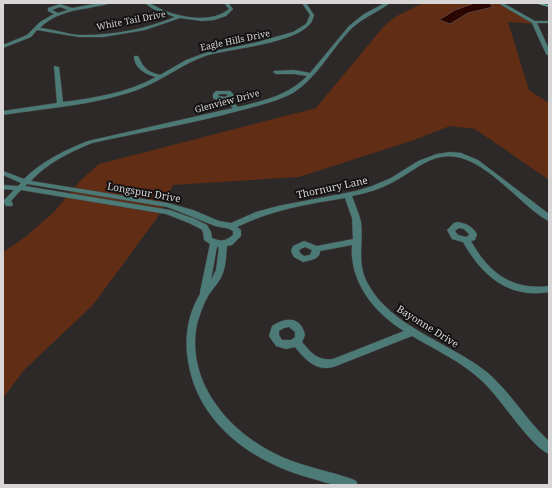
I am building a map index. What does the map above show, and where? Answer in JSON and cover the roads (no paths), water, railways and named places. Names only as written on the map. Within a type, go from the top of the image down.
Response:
[{"type":"street","points":[[3,47],[29,36],[42,23],[57,14],[108,3]]},
{"type":"street","points":[[147,3],[161,11],[200,19],[218,17],[229,11],[230,7],[226,3]]},
{"type":"street","name":"Eagle Hills Drive","points":[[3,113],[122,93],[149,83],[179,65],[208,54],[277,40],[291,35],[308,24],[311,17],[310,11],[304,3]]},
{"type":"street","name":"Glenview Drive","points":[[6,207],[13,202],[26,185],[42,172],[43,167],[70,150],[90,142],[237,109],[290,92],[302,84],[311,75],[345,32],[364,16],[388,3]]},
{"type":"street","points":[[500,3],[534,22],[549,22]]},
{"type":"street","points":[[540,3],[549,6]]},
{"type":"street","points":[[57,14],[50,9],[60,6],[72,10]]},
{"type":"street","name":"White Tail Drive","points":[[37,29],[80,36],[101,36],[161,24],[181,16]]},
{"type":"street","points":[[534,22],[548,49],[549,54]]},
{"type":"street","points":[[136,57],[141,69],[146,73],[160,77]]},
{"type":"street","points":[[56,67],[60,104]]},
{"type":"street","points":[[276,72],[294,72],[311,75]]},
{"type":"street","points":[[227,99],[237,109]]},
{"type":"street","name":"Thornury Lane","points":[[232,226],[251,217],[278,208],[362,192],[384,184],[435,155],[455,154],[475,160],[511,186],[549,218]]},
{"type":"street","name":"Longspur Drive","points":[[3,173],[26,185],[180,216],[204,227],[208,232],[208,240],[214,243]]},
{"type":"street","name":"Longspur Drive","points":[[3,186],[26,185],[168,206],[190,212],[218,224],[232,226]]},
{"type":"street","name":"Bayonne Drive","points":[[347,194],[356,218],[358,268],[365,287],[379,305],[388,314],[412,332],[478,371],[495,388],[530,430],[549,448]]},
{"type":"street","points":[[203,296],[214,243],[223,244],[232,242],[237,236],[237,230],[232,226]]},
{"type":"street","points":[[466,240],[472,253],[480,264],[499,279],[524,290],[538,291],[549,289]]},
{"type":"street","points":[[316,249],[357,241]]},
{"type":"street","points":[[223,244],[218,274],[203,296],[195,314],[192,327],[191,356],[199,386],[217,415],[234,433],[260,452],[278,462],[352,485]]},
{"type":"street","points":[[297,342],[313,360],[320,364],[329,364],[412,332]]}]
